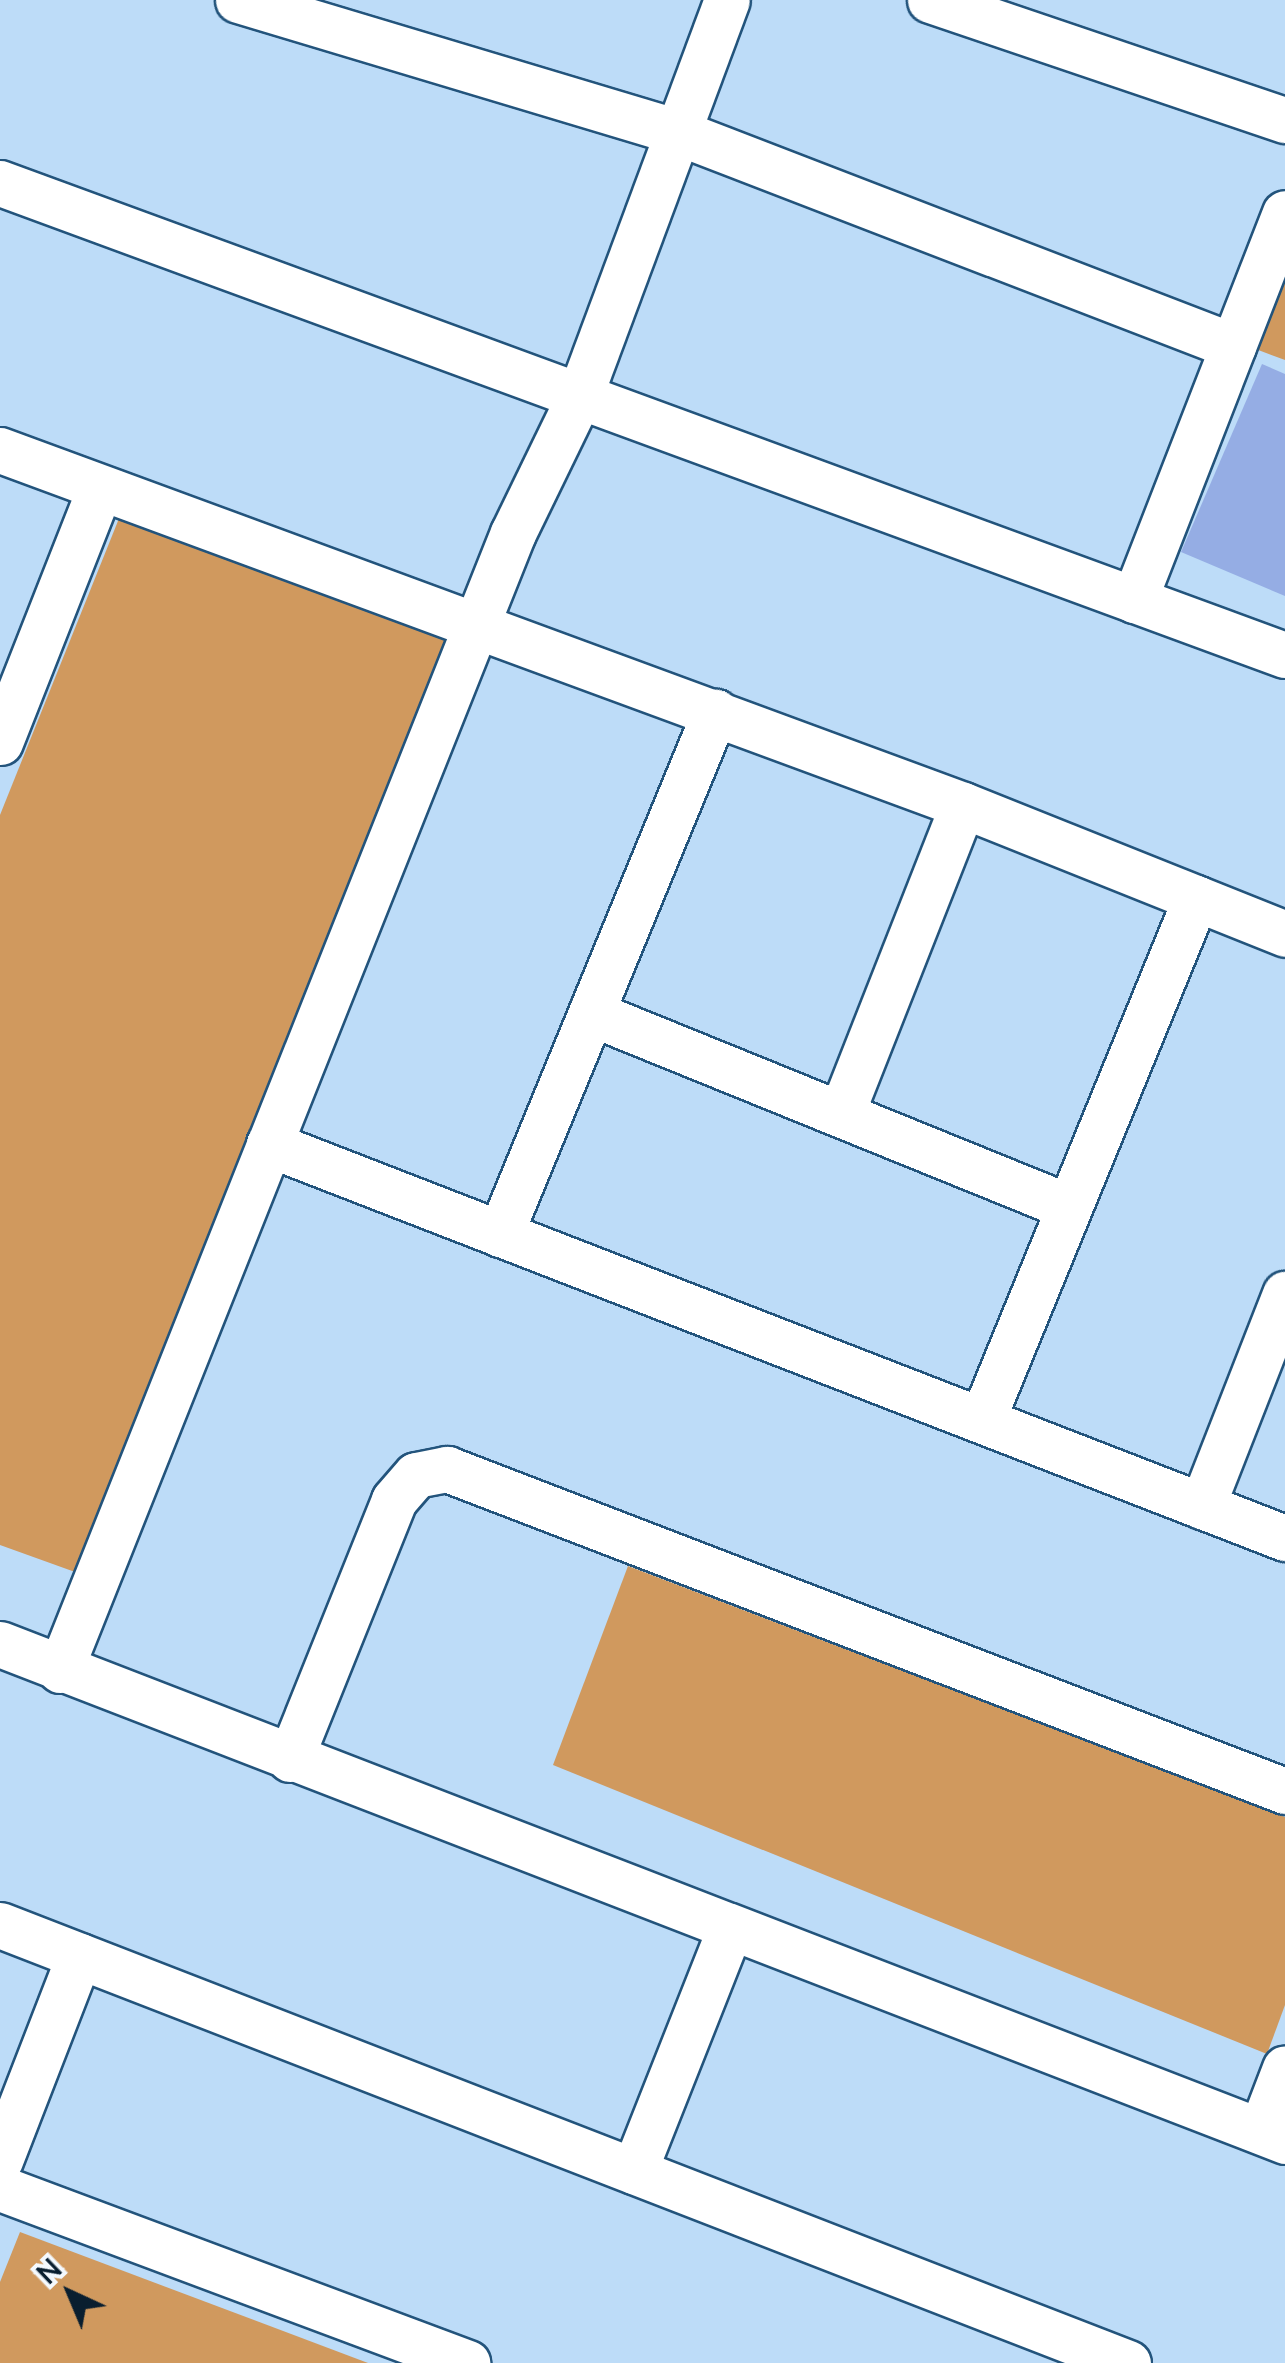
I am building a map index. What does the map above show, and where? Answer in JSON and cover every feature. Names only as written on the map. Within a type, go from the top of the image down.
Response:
[{"type":"street","points":[[238,0],[675,131],[1233,346]]},
{"type":"street","points":[[60,1670],[477,623],[580,396],[675,131],[727,0]]},
{"type":"street","points":[[930,0],[1285,120]]},
{"type":"street","points":[[0,183],[1285,655]]},
{"type":"street","points":[[1134,600],[1285,213]]},
{"type":"street","points":[[0,450],[99,491],[477,623],[963,805],[1285,934]]},
{"type":"street","points":[[0,742],[99,491]]},
{"type":"street","points":[[500,1234],[715,712]]},
{"type":"street","points":[[841,1114],[963,805]]},
{"type":"street","points":[[982,1420],[1196,898]]},
{"type":"street","points":[[591,1012],[1069,1207]]},
{"type":"street","points":[[270,1144],[1285,1538]]},
{"type":"street","points":[[1202,1506],[1285,1294]]},
{"type":"street","points":[[290,1758],[394,1500],[416,1474],[446,1469],[1285,1791]]},
{"type":"street","points":[[0,1644],[1273,2136],[1285,2068]]},
{"type":"street","points":[[0,1924],[1128,2363]]},
{"type":"street","points":[[634,2171],[730,1928]]},
{"type":"street","points":[[0,2160],[79,1956]]},
{"type":"street","points":[[0,2188],[467,2363]]},
{"type":"shaded area","points":[[1285,261],[1285,360],[1253,348]]},
{"type":"shaded area","points":[[120,516],[460,631],[75,1572],[0,1545],[0,815]]},
{"type":"shaded area","points":[[628,1566],[1285,1817],[1285,2005],[1267,2054],[553,1765]]},
{"type":"shaded area","points":[[20,2232],[368,2363],[0,2363],[0,2282]]},
{"type":"building","points":[[1262,364],[1285,374],[1285,596],[1181,552]]}]
